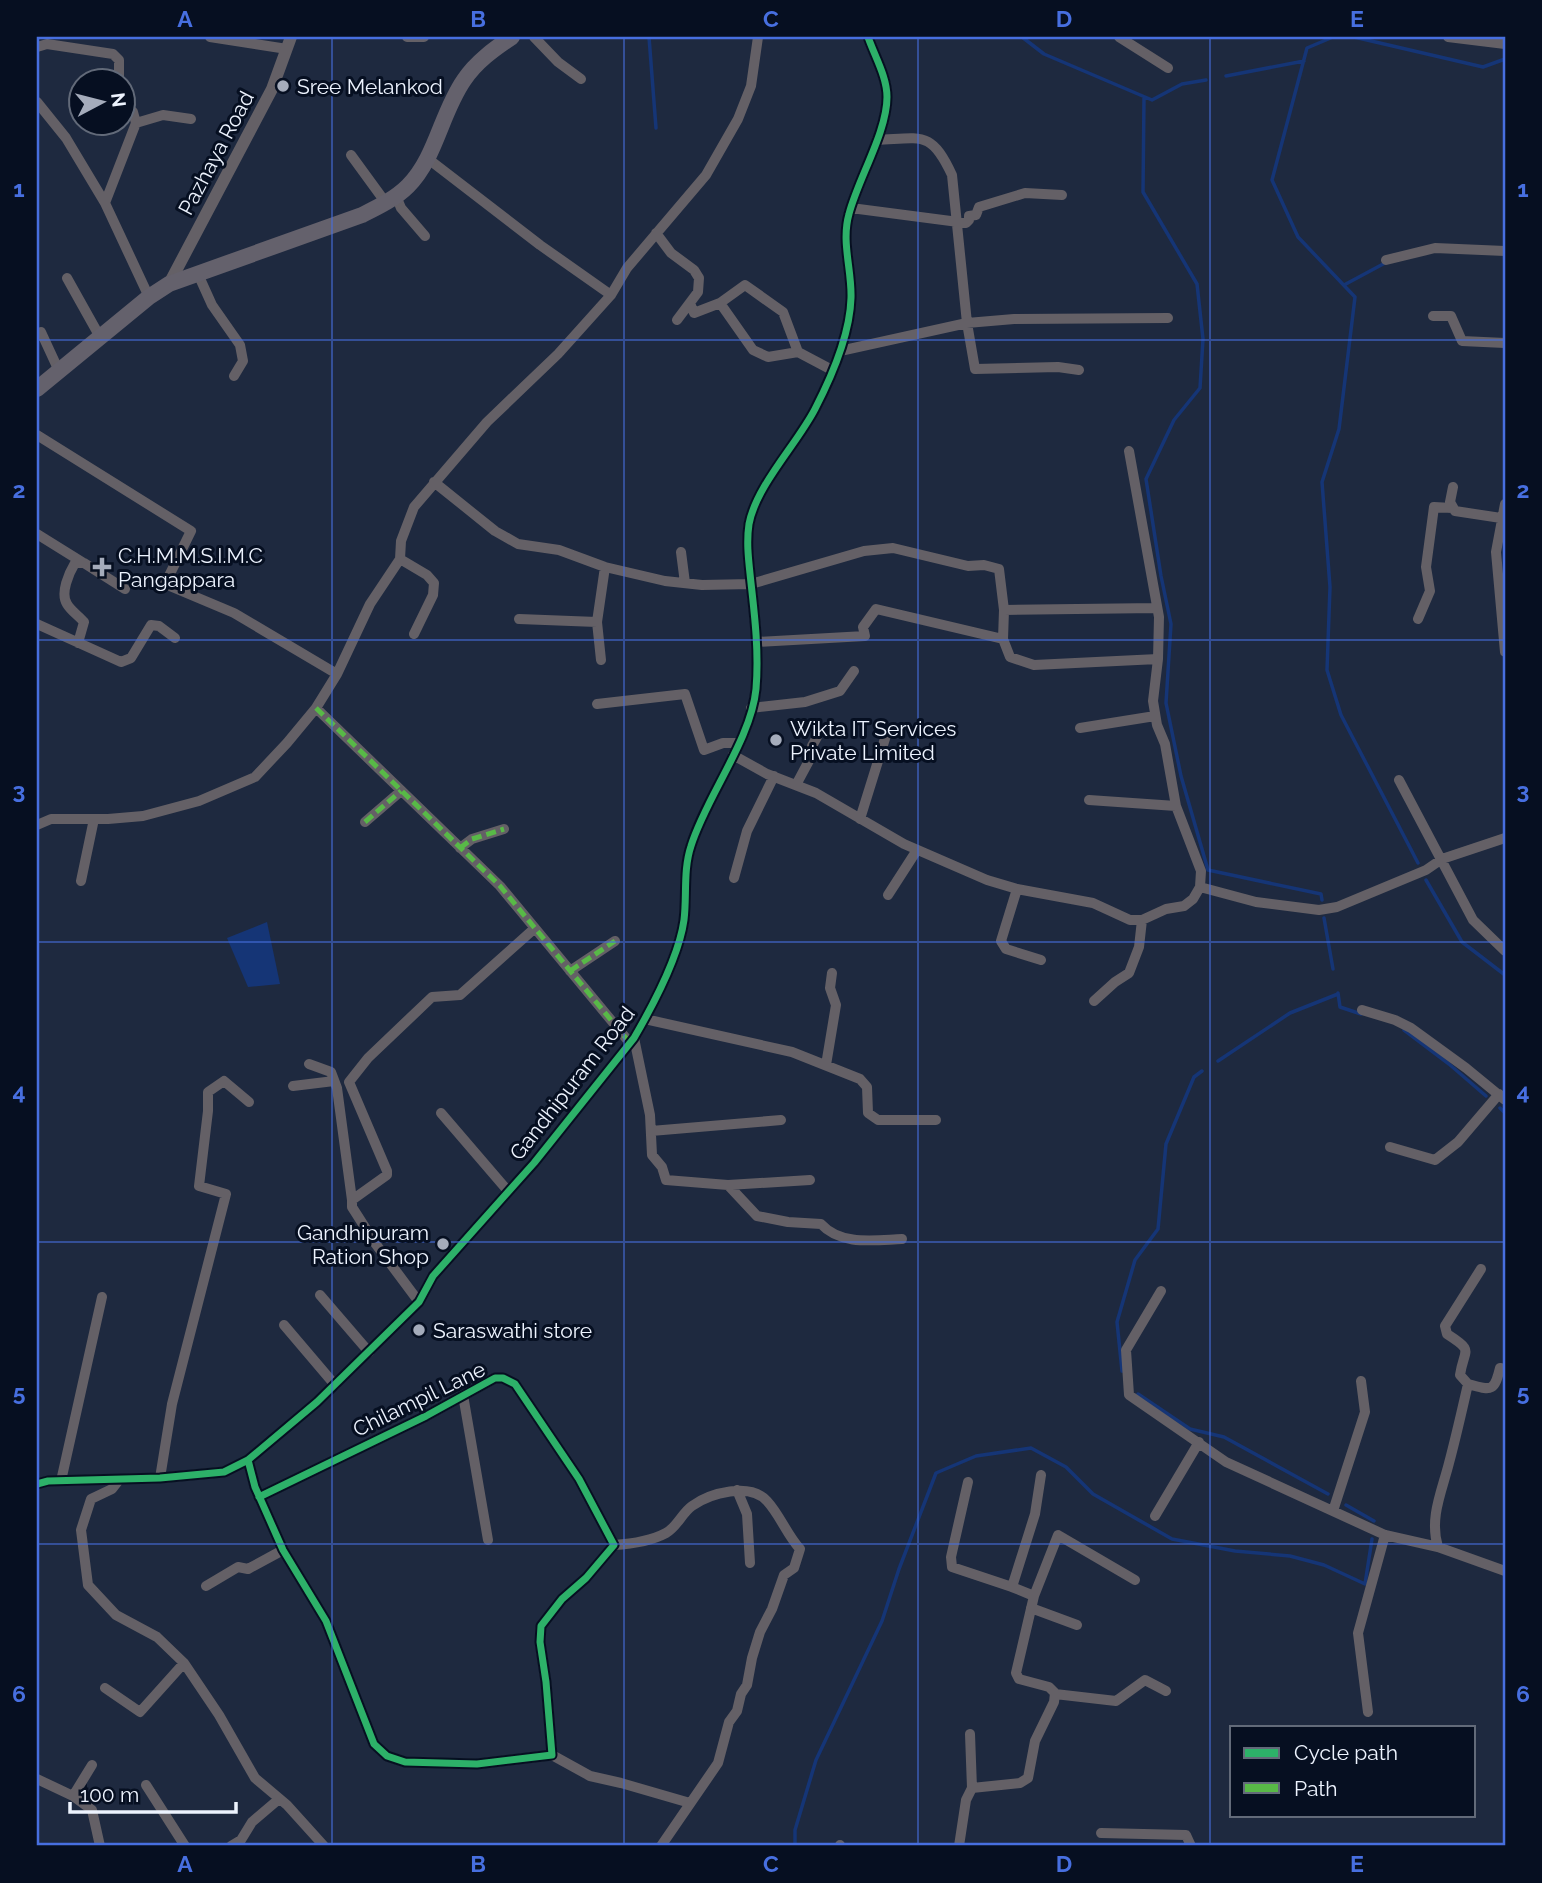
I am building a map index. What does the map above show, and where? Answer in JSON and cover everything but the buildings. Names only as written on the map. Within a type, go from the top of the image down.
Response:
[{"type":"main road","points":[[37,388],[169,284],[362,215],[391,200],[408,186],[427,159],[445,114],[464,79],[488,53],[512,37]]},
{"type":"street","points":[[210,37],[289,43]]},
{"type":"street","points":[[407,37],[424,37]]},
{"type":"street","points":[[534,37],[558,62],[581,79]]},
{"type":"street","points":[[37,825],[51,819],[143,816],[199,801],[255,777],[316,708],[337,674],[370,604],[400,559],[401,541],[414,507],[487,422],[558,354],[611,295],[627,268],[706,175],[738,119],[751,86],[758,37]]},
{"type":"street","name":"Gandhipuram Road","points":[[37,1484],[224,1472],[248,1460],[335,1385],[419,1302],[433,1276],[534,1163],[632,1040],[645,1019],[673,957],[684,922],[687,864],[691,846],[739,743],[755,691],[756,642],[748,551],[749,524],[757,503],[815,410],[840,351],[850,309],[846,236],[851,208],[877,140],[887,100],[886,82],[868,37]]},
{"type":"street","points":[[1119,37],[1168,68]]},
{"type":"street","points":[[1448,37],[1505,44]]},
{"type":"street","name":"Pazhaya Road","points":[[169,284],[272,89],[289,43]]},
{"type":"street","points":[[37,47],[47,44],[113,54],[119,60],[119,66]]},
{"type":"street","points":[[37,102],[65,138],[105,203],[149,298]]},
{"type":"street","points":[[136,122],[163,115],[191,119]]},
{"type":"street","points":[[105,203],[131,136]]},
{"type":"street","points":[[877,140],[922,138],[935,145],[952,175],[967,323],[975,369],[1058,367],[1079,370]]},
{"type":"street","points":[[351,155],[425,236]]},
{"type":"street","points":[[427,159],[611,295]]},
{"type":"street","points":[[851,208],[966,223],[969,216],[976,215],[979,207],[1025,193],[1062,195]]},
{"type":"street","points":[[656,233],[671,253],[694,270],[699,278],[698,292],[677,320]]},
{"type":"street","points":[[1386,260],[1435,248],[1505,251]]},
{"type":"street","points":[[198,274],[212,305],[240,345],[243,360],[234,376]]},
{"type":"street","points":[[67,278],[100,337]]},
{"type":"street","points":[[690,303],[694,313],[720,303],[745,285],[783,312],[798,352]]},
{"type":"street","points":[[720,303],[753,350],[768,358],[798,352],[832,370]]},
{"type":"street","points":[[1433,316],[1451,316],[1462,341],[1505,343]]},
{"type":"street","points":[[840,351],[967,323],[1014,319],[1168,318]]},
{"type":"street","points":[[41,332],[59,371]]},
{"type":"street","points":[[37,435],[191,531],[165,583],[234,612],[337,674]]},
{"type":"street","points":[[733,755],[833,802],[917,850],[987,880],[1093,903],[1130,920],[1142,920],[1166,909],[1184,906],[1193,900],[1200,887],[1200,871],[1176,807],[1165,744],[1153,701],[1158,659],[1157,608],[1129,451]]},
{"type":"street","points":[[434,482],[495,531],[518,544],[559,550],[605,567],[662,581],[751,584],[864,551],[893,548],[968,566],[984,565],[999,569],[1004,610],[1003,639],[1010,657],[1034,665],[1158,659]]},
{"type":"street","points":[[1452,508],[1450,502],[1453,487]]},
{"type":"street","points":[[1505,504],[1501,518],[1500,553],[1505,652]]},
{"type":"street","points":[[1418,619],[1430,591],[1426,567],[1434,507],[1501,518]]},
{"type":"street","points":[[37,534],[125,589]]},
{"type":"street","points":[[681,552],[685,583]]},
{"type":"street","points":[[400,559],[428,575],[434,583],[433,595],[414,634]]},
{"type":"street","points":[[78,643],[83,622],[67,604],[65,595],[72,568],[75,563],[82,562]]},
{"type":"street","points":[[601,660],[597,622],[605,567]]},
{"type":"street","points":[[1004,610],[1157,608]]},
{"type":"street","points":[[756,642],[865,636],[863,627],[876,609],[1003,639]]},
{"type":"street","points":[[519,619],[597,622]]},
{"type":"street","points":[[37,624],[123,662],[131,658],[151,625],[159,626],[175,638]]},
{"type":"street","points":[[751,708],[805,702],[840,691],[854,671]]},
{"type":"street","points":[[597,704],[685,694],[704,750],[723,743],[739,743]]},
{"type":"street","points":[[316,708],[500,886],[570,971],[632,1040],[646,1096],[652,1155],[662,1167],[666,1180],[728,1185],[810,1180]]},
{"type":"street","points":[[1080,728],[1156,716]]},
{"type":"street","points":[[860,819],[888,729]]},
{"type":"street","points":[[796,785],[811,757],[812,746],[817,737]]},
{"type":"street","points":[[734,878],[747,831],[774,776]]},
{"type":"street","points":[[1399,780],[1473,920],[1505,951]]},
{"type":"street","points":[[365,822],[401,791]]},
{"type":"street","points":[[1089,800],[1176,807]]},
{"type":"street","points":[[81,881],[94,819]]},
{"type":"street","points":[[460,848],[472,839],[504,829]]},
{"type":"street","points":[[1200,887],[1256,902],[1318,910],[1337,906],[1426,870],[1442,859],[1505,838]]},
{"type":"street","points":[[888,895],[917,850]]},
{"type":"street","points":[[1017,888],[1001,941],[1006,949],[1041,960]]},
{"type":"street","points":[[1094,1001],[1129,973],[1139,947],[1142,920]]},
{"type":"street","points":[[352,1200],[387,1175],[387,1171],[349,1082],[368,1058],[418,1008],[432,997],[460,995],[535,928]]},
{"type":"street","points":[[570,971],[615,941]]},
{"type":"street","points":[[826,1065],[836,1005],[830,988],[832,973]]},
{"type":"street","points":[[1362,1010],[1411,1028],[1502,1097],[1458,1142],[1435,1160],[1391,1147]]},
{"type":"street","points":[[645,1019],[767,1045],[860,1079],[867,1087],[868,1113],[877,1120],[936,1120]]},
{"type":"street","points":[[309,1064],[331,1072],[355,1214],[419,1302]]},
{"type":"street","points":[[160,1478],[172,1404],[226,1194],[199,1186],[208,1092],[224,1081],[249,1102]]},
{"type":"street","points":[[293,1086],[351,1088]]},
{"type":"street","points":[[441,1113],[509,1191]]},
{"type":"street","points":[[651,1131],[781,1119]]},
{"type":"street","points":[[728,1185],[757,1216],[821,1224],[830,1233],[858,1241],[902,1239]]},
{"type":"street","points":[[1481,1269],[1445,1326],[1447,1334],[1465,1347],[1461,1375],[1468,1384],[1492,1388],[1500,1368],[1505,1369]]},
{"type":"street","points":[[1161,1291],[1126,1350],[1129,1395],[1226,1462],[1385,1535],[1438,1547],[1505,1571]]},
{"type":"street","points":[[320,1295],[369,1352]]},
{"type":"street","points":[[61,1481],[102,1297]]},
{"type":"street","points":[[284,1325],[335,1385]]},
{"type":"street","name":"Chilampil Lane","points":[[259,1497],[328,1465],[495,1378],[511,1381],[519,1387],[579,1479],[614,1545]]},
{"type":"street","points":[[1334,1511],[1365,1412],[1362,1381]]},
{"type":"street","points":[[1438,1547],[1434,1535],[1437,1503],[1468,1384]]},
{"type":"street","points":[[463,1395],[488,1540]]},
{"type":"street","points":[[1155,1516],[1199,1442]]},
{"type":"street","points":[[248,1460],[259,1497],[283,1550],[326,1621],[374,1744],[387,1756],[405,1762],[477,1764],[552,1755],[590,1776],[690,1803]]},
{"type":"street","points":[[1012,1587],[1035,1514],[1041,1475]]},
{"type":"street","points":[[119,1480],[112,1489],[91,1499],[81,1530],[88,1585],[116,1615],[157,1637],[184,1663],[219,1715],[255,1778],[324,1846]]},
{"type":"street","points":[[968,1482],[951,1557],[952,1567],[1012,1587],[1033,1602],[1077,1625]]},
{"type":"street","points":[[737,1490],[747,1514],[750,1563]]},
{"type":"street","points":[[552,1755],[540,1642],[541,1626],[562,1599],[586,1578],[614,1545],[643,1541],[667,1532],[690,1507],[711,1497],[737,1490],[756,1492],[766,1500],[787,1534],[800,1549],[794,1568],[784,1575],[772,1609],[760,1632],[747,1685],[737,1711],[729,1722],[718,1763],[661,1846]]},
{"type":"street","points":[[1135,1580],[1058,1535],[1033,1602],[1016,1673],[1019,1679],[1049,1687],[1055,1694],[1116,1701],[1145,1679],[1166,1691]]},
{"type":"street","points":[[1368,1712],[1358,1633],[1385,1535]]},
{"type":"street","points":[[206,1586],[238,1567],[248,1569],[283,1550]]},
{"type":"street","points":[[105,1688],[141,1712],[184,1663]]},
{"type":"street","points":[[972,1788],[1020,1783],[1028,1778],[1035,1741],[1054,1702],[1055,1694]]},
{"type":"street","points":[[959,1846],[965,1800],[972,1788],[970,1734]]},
{"type":"street","points":[[73,1796],[92,1765]]},
{"type":"street","points":[[37,1779],[73,1796],[92,1810],[100,1846]]},
{"type":"street","points":[[146,1785],[185,1846]]},
{"type":"street","points":[[231,1846],[241,1840],[252,1822],[279,1799]]},
{"type":"street","points":[[1101,1833],[1186,1835],[1191,1846]]},
{"type":"water","points":[[267,922],[280,984],[248,987],[227,938]]},
{"type":"waterway","points":[[649,37],[656,128]]},
{"type":"waterway","points":[[1022,37],[1044,54],[1152,100],[1182,84],[1206,80]]},
{"type":"waterway","points":[[1333,37],[1307,48],[1272,180],[1298,237],[1355,297],[1339,429],[1322,482],[1330,587],[1327,670],[1341,715],[1418,863]]},
{"type":"waterway","points":[[1354,37],[1483,67],[1505,59]]},
{"type":"waterway","points":[[1226,76],[1304,61]]},
{"type":"waterway","points":[[1144,98],[1143,192],[1197,284],[1203,339],[1200,388],[1174,420],[1146,479],[1171,624],[1166,703],[1181,776],[1208,870],[1321,894],[1322,900]]},
{"type":"waterway","points":[[1344,285],[1385,263]]},
{"type":"waterway","points":[[1426,880],[1462,942],[1505,975]]},
{"type":"waterway","points":[[1324,918],[1333,969]]},
{"type":"waterway","points":[[1338,993],[1340,1007],[1361,1014]]},
{"type":"waterway","points":[[1218,1061],[1290,1013],[1338,994]]},
{"type":"waterway","points":[[1404,1030],[1486,1096]]},
{"type":"waterway","points":[[1122,1371],[1117,1322],[1135,1260],[1158,1229],[1166,1144],[1194,1077],[1202,1071]]},
{"type":"waterway","points":[[1500,1108],[1505,1113]]},
{"type":"waterway","points":[[1138,1394],[1190,1429],[1224,1437],[1328,1494]]},
{"type":"waterway","points":[[795,1846],[795,1830],[816,1760],[882,1621],[936,1473],[976,1456],[1031,1448],[1066,1467],[1093,1494],[1172,1539],[1235,1551],[1290,1556],[1324,1565],[1365,1584],[1372,1539]]},
{"type":"waterway","points":[[1346,1505],[1374,1521]]},
{"type":"marked path","points":[[316,708],[500,886],[630,1043]]},
{"type":"marked path","points":[[365,822],[401,791]]},
{"type":"marked path","points":[[460,848],[472,839],[504,829]]},
{"type":"marked path","points":[[570,971],[615,941]]},
{"type":"cycle path","points":[[37,1484],[48,1481],[160,1478],[224,1472],[248,1460],[317,1402],[419,1302],[433,1276],[534,1163],[634,1038],[649,1012],[664,981],[681,934],[691,846],[746,728],[756,689],[757,649],[748,539],[753,510],[768,480],[815,409],[844,341],[851,298],[846,246],[847,224],[853,200],[886,111],[887,97],[883,74],[868,37]]},
{"type":"cycle path","points":[[248,1460],[255,1487],[283,1550],[326,1621],[374,1744],[387,1756],[405,1762],[477,1764],[552,1755],[540,1642],[541,1626],[562,1599],[586,1578],[614,1545],[579,1479],[515,1384],[503,1378],[495,1378],[426,1416],[259,1497]]},
{"type":"place","name":"Sree Melankod","points":[[283,86]]},
{"type":"place","name":"C.H.M.M.S.I.M.C Pangappara","points":[[102,567]]},
{"type":"place","name":"Wikta IT Services Private Limited","points":[[776,740]]},
{"type":"place","name":"Gandhipuram Ration Shop","points":[[443,1244]]},
{"type":"place","name":"Saraswathi store","points":[[419,1330]]}]
